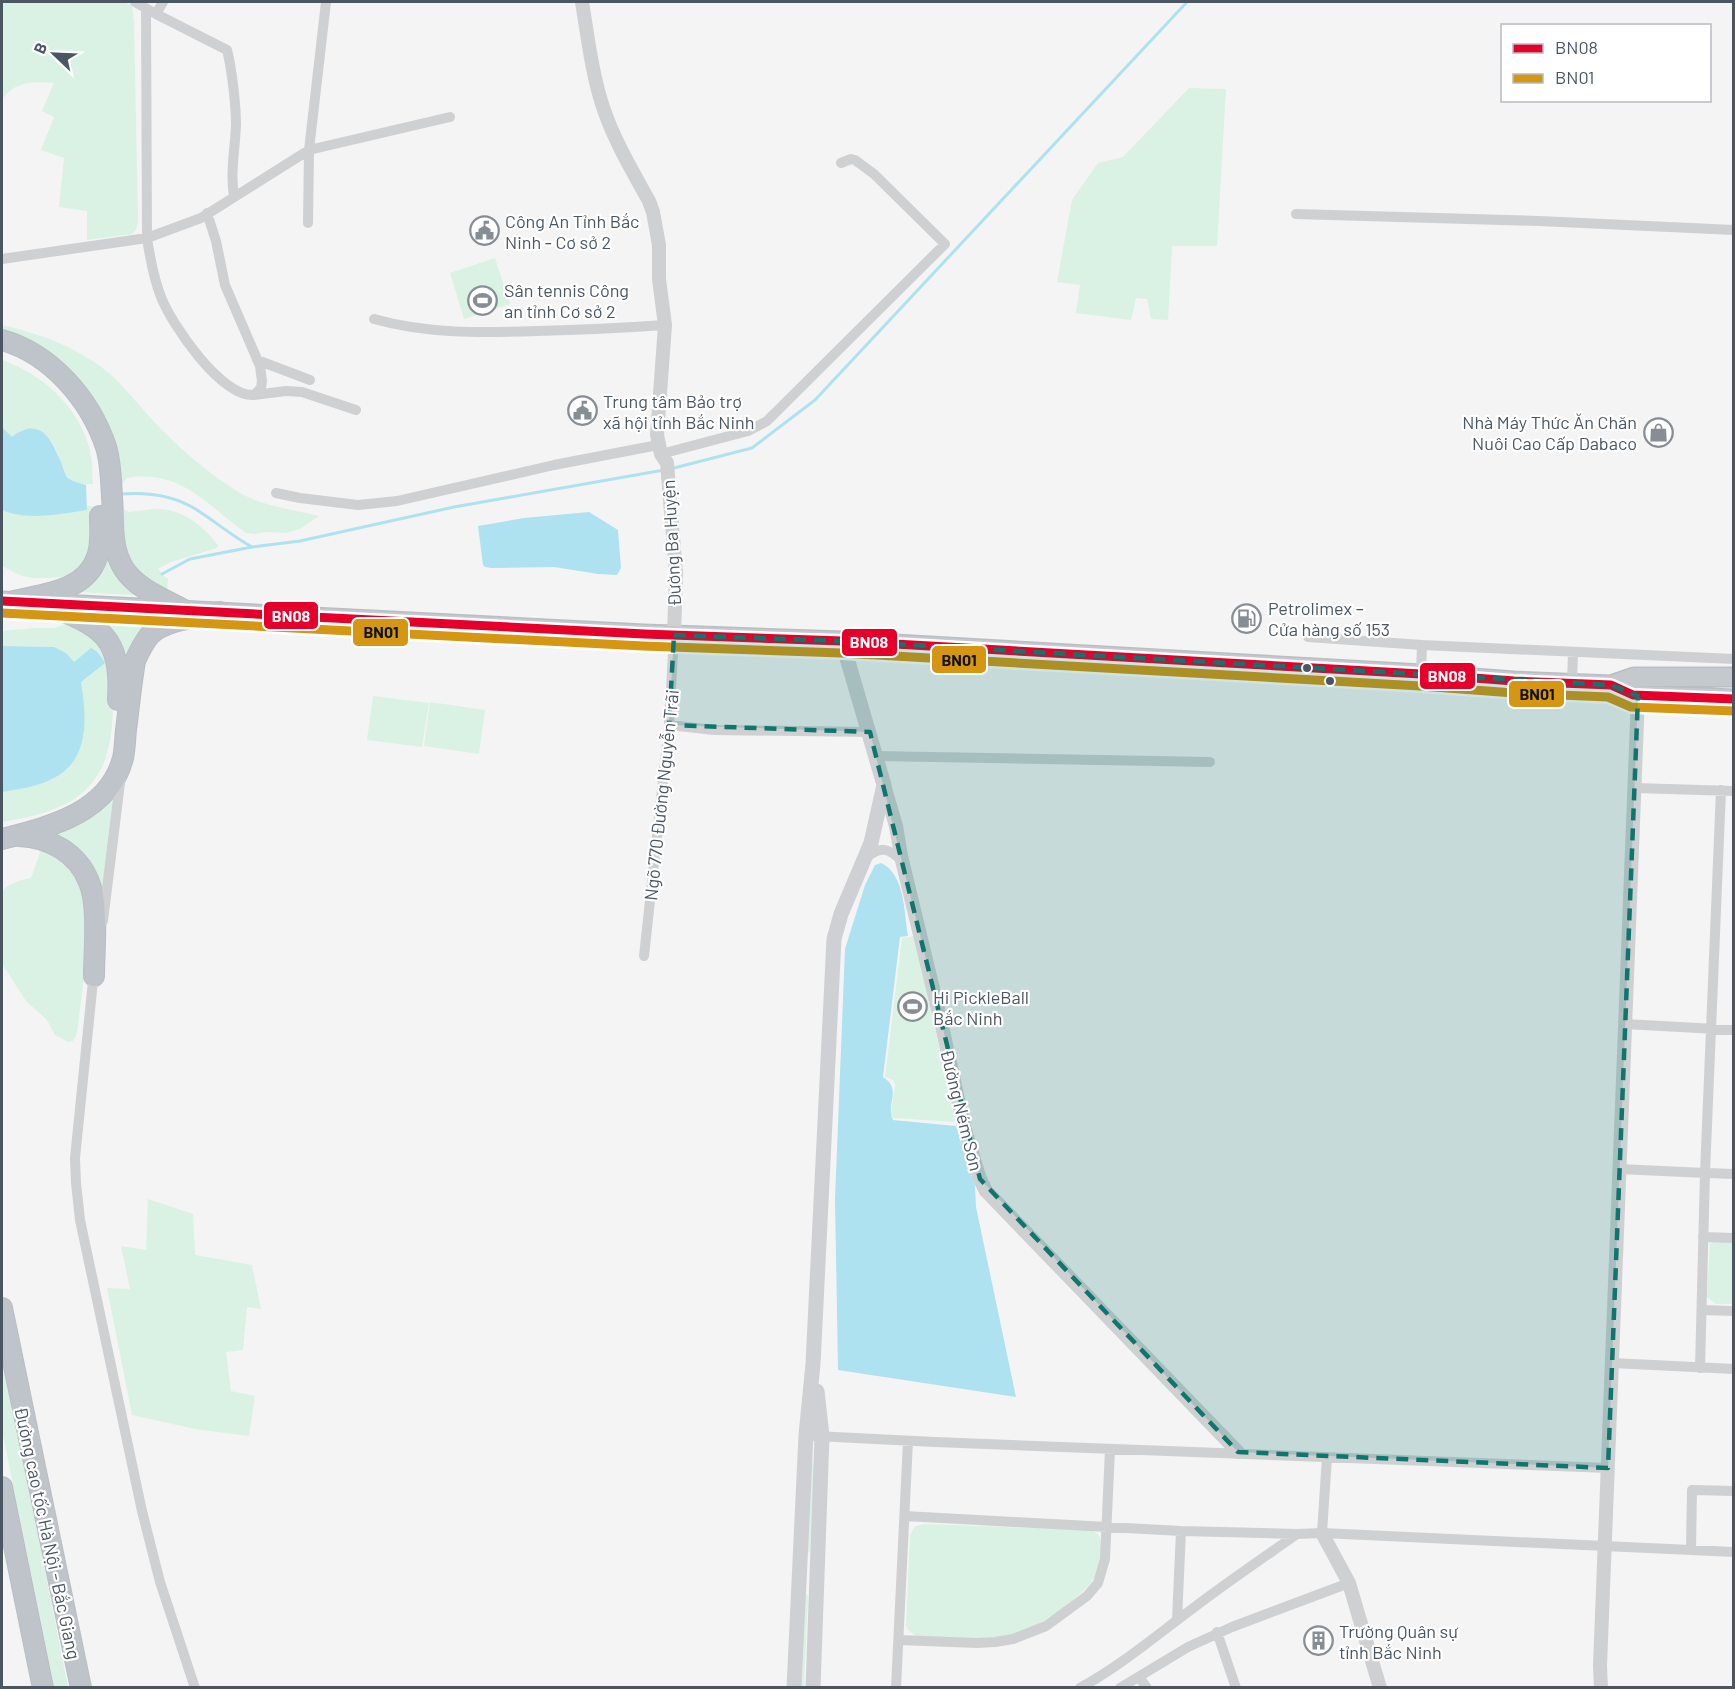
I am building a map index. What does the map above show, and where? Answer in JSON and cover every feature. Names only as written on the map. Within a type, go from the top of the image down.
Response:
[{"type":"highway","points":[[2,340],[42,360],[67,380],[77,392],[90,412],[107,449],[114,541],[122,565],[130,577],[151,592],[184,610]]},
{"type":"highway","points":[[2,353],[37,370],[71,400],[90,435],[99,475],[100,542],[97,558],[92,568],[77,583],[57,591],[8,601]]},
{"type":"highway","points":[[8,601],[674,635],[842,641],[1611,685],[1638,696],[1734,699]]},
{"type":"highway","points":[[4,833],[69,807],[93,789],[105,771],[116,739],[119,684],[116,658],[109,642],[90,623],[43,603]]},
{"type":"highway","points":[[4,833],[55,824],[84,809],[106,790],[123,759],[133,671],[141,648],[150,634],[165,626],[220,612]]},
{"type":"highway","points":[[1611,685],[1634,676],[1734,677]]},
{"type":"highway","points":[[4,833],[37,838],[58,846],[71,856],[89,882],[93,898],[94,976]]},
{"type":"highway","name":"Đường cao tốc Hà Nội - Bắc Giang","points":[[2,1308],[81,1688]]},
{"type":"highway","name":"Đường cao tốc Hà Nội - Bắc Giang","points":[[2,1487],[43,1688]]},
{"type":"highway","points":[[69,1629],[86,1688]]},
{"type":"main road","name":"Đường Ném Sơn","points":[[842,641],[884,785]]},
{"type":"main road","points":[[794,1688],[806,1435],[813,1364],[833,948],[841,914],[876,825],[884,785]]},
{"type":"main road","points":[[813,1364],[822,1436],[813,1688]]},
{"type":"main road","points":[[799,1571],[817,1571]]},
{"type":"street","points":[[135,2],[227,50],[236,123],[232,185],[234,196]]},
{"type":"street","points":[[151,11],[164,2]]},
{"type":"street","points":[[308,223],[309,150],[326,2]]},
{"type":"street","name":"Đường Ba Huyện","points":[[582,2],[598,93],[653,212],[659,245],[659,279],[665,325],[657,435],[669,484],[676,574],[674,635]]},
{"type":"street","points":[[151,11],[147,238],[161,297],[187,343],[227,385],[245,394],[254,395],[286,391],[302,392],[356,410]]},
{"type":"street","points":[[2,259],[147,238],[201,218],[309,150],[450,117]]},
{"type":"street","points":[[276,493],[358,505],[397,501],[554,465],[662,453],[748,431],[767,421],[945,244],[874,174],[855,160],[851,159],[841,163]]},
{"type":"street","points":[[207,213],[216,241],[225,285],[257,360],[262,381],[261,388],[254,395]]},
{"type":"street","points":[[1296,214],[1539,221],[1734,230]]},
{"type":"street","points":[[374,319],[401,327],[450,332],[611,329],[665,325]]},
{"type":"street","points":[[257,360],[310,380]]},
{"type":"street","name":"Ngõ 770 Đường Nguyễn Trãi","points":[[644,956],[669,725],[674,635]]},
{"type":"street","points":[[1308,637],[1422,645],[1734,659]]},
{"type":"street","points":[[1421,674],[1422,645]]},
{"type":"street","points":[[1572,683],[1573,652]]},
{"type":"street","points":[[1712,658],[1712,677]]},
{"type":"street","points":[[1600,1688],[1638,696]]},
{"type":"street","points":[[669,725],[714,730],[870,732]]},
{"type":"street","points":[[876,756],[1210,762]]},
{"type":"street","points":[[123,759],[94,976],[75,1158],[76,1183],[80,1220],[142,1511],[160,1582],[195,1688]]},
{"type":"street","name":"Đường Ném Sơn","points":[[884,785],[896,826],[902,861],[964,1127],[986,1191],[1238,1452]]},
{"type":"street","points":[[1635,788],[1734,791]]},
{"type":"street","points":[[1700,1368],[1704,1173],[1721,790]]},
{"type":"street","points":[[863,861],[873,852],[880,850],[893,852],[902,861]]},
{"type":"street","points":[[1625,1024],[1734,1030]]},
{"type":"street","points":[[1619,1169],[1734,1174]]},
{"type":"street","points":[[1703,1237],[1734,1238]]},
{"type":"street","points":[[1702,1310],[1734,1311]]},
{"type":"street","points":[[1612,1363],[1734,1370]]},
{"type":"street","points":[[806,1435],[908,1441],[1608,1468]]},
{"type":"street","points":[[896,1688],[908,1441]]},
{"type":"street","points":[[899,1640],[995,1642],[1012,1639],[1046,1626],[1087,1596],[1098,1583],[1106,1559],[1110,1449]]},
{"type":"street","points":[[1327,1457],[1322,1533],[1349,1583],[1380,1688]]},
{"type":"street","points":[[1691,1550],[1692,1490],[1734,1491]]},
{"type":"street","points":[[905,1516],[1180,1531],[1322,1533],[1734,1552]]},
{"type":"street","points":[[1177,1620],[1180,1531]]},
{"type":"street","points":[[1080,1688],[1297,1534]]},
{"type":"street","points":[[1120,1688],[1188,1647],[1232,1627],[1349,1583]]},
{"type":"street","points":[[1217,1632],[1236,1688]]},
{"type":"street","points":[[1139,1677],[1147,1688]]},
{"type":"highlighted area","points":[[674,635],[842,641],[1611,685],[1638,696],[1608,1468],[1238,1452],[980,1179],[870,732],[669,725]]},
{"type":"green space","points":[[2,2],[122,2],[132,5],[138,221],[136,230],[132,234],[87,240],[87,211],[59,207],[64,158],[41,150],[54,117],[42,111],[54,83],[25,84],[13,89],[2,99]]},
{"type":"green space","points":[[1189,88],[1226,89],[1217,246],[1172,246],[1168,320],[1151,319],[1147,299],[1136,298],[1131,320],[1076,313],[1080,285],[1057,282],[1072,200],[1098,163],[1123,157]]},
{"type":"green space","points":[[495,258],[510,304],[464,319],[450,273]]},
{"type":"green space","points":[[2,325],[58,343],[97,364],[116,380],[180,447],[209,472],[240,493],[268,504],[319,516],[300,529],[286,533],[246,533],[205,501],[178,484],[146,477],[127,478],[122,484],[115,485],[102,423],[2,337]]},
{"type":"green space","points":[[2,360],[32,374],[69,407],[85,435],[91,455],[93,484],[79,483],[67,476],[54,446],[40,431],[24,430],[12,437],[2,427]]},
{"type":"green space","points":[[122,505],[129,512],[158,509],[176,512],[192,520],[206,532],[218,545],[217,548],[171,562],[158,569],[168,578],[167,592],[132,569],[121,544]]},
{"type":"green space","points":[[86,506],[94,506],[93,549],[79,574],[34,578],[20,575],[2,566],[2,510],[22,515],[44,515],[86,510]]},
{"type":"green space","points":[[104,550],[150,596],[76,592]]},
{"type":"green space","points":[[97,621],[148,622],[130,647],[125,661]]},
{"type":"green space","points":[[72,622],[105,648],[113,703],[106,755],[98,774],[86,789],[71,801],[29,817],[2,822],[2,792],[46,782],[64,771],[73,761],[83,737],[84,709],[81,682],[102,657],[95,649],[74,663],[54,647],[2,646],[2,631],[55,628]]},
{"type":"green space","points":[[373,696],[429,703],[422,747],[367,740]]},
{"type":"green space","points":[[430,702],[485,710],[479,754],[424,746]]},
{"type":"green space","points":[[108,797],[114,797],[102,900],[44,833]]},
{"type":"green space","points":[[42,847],[55,852],[82,883],[88,944],[77,1033],[73,1041],[68,1042],[55,1035],[47,1020],[26,1001],[4,967],[2,960],[2,892],[11,884],[31,878]]},
{"type":"green space","name":"Hi PickleBall Bắc Ninh","points":[[915,936],[955,1122],[893,1118],[891,1114],[895,1085],[893,1080],[885,1077],[902,938]]},
{"type":"green space","points":[[148,1199],[193,1214],[195,1255],[252,1265],[261,1309],[247,1307],[243,1350],[226,1352],[231,1391],[255,1396],[249,1436],[195,1429],[132,1415],[107,1288],[130,1289],[121,1246],[146,1250]]},
{"type":"green space","points":[[1733,1241],[1733,1304],[1716,1304],[1707,1297],[1710,1243]]},
{"type":"green space","points":[[2,1355],[68,1687],[54,1687],[2,1430]]},
{"type":"green space","points":[[811,1462],[814,1464],[810,1551],[807,1554]]},
{"type":"green space","points":[[923,1524],[1091,1530],[1098,1535],[1101,1541],[1100,1564],[1092,1581],[1079,1595],[1051,1616],[1018,1633],[986,1638],[916,1636],[908,1630],[906,1625],[910,1536],[914,1527]]},
{"type":"green space","points":[[806,1594],[808,1596],[804,1686],[802,1686]]},
{"type":"water","points":[[2,427],[12,437],[29,429],[42,432],[52,443],[68,478],[86,485],[87,510],[33,516],[2,510]]},
{"type":"water","points":[[589,512],[618,530],[621,568],[617,575],[554,567],[491,568],[483,565],[478,526],[524,518]]},
{"type":"water","points":[[2,646],[54,647],[66,653],[74,662],[91,648],[98,652],[105,663],[81,682],[84,709],[83,737],[73,761],[64,771],[46,782],[2,792]]},
{"type":"water","points":[[881,863],[889,868],[899,885],[908,936],[900,937],[883,1077],[892,1087],[891,1114],[893,1120],[956,1126],[975,1186],[976,1207],[1016,1397],[838,1370],[835,1199],[845,949],[865,885],[875,865]]},
{"type":"waterway","points":[[670,469],[752,448],[815,400],[1187,2]]},
{"type":"waterway","points":[[162,574],[190,559],[252,547],[300,541],[454,507],[664,470]]},
{"type":"waterway","points":[[120,494],[150,494],[179,501],[197,510],[252,547]]},
{"type":"transit line","name":"BN08","points":[[2,601],[644,634],[842,641],[1611,685],[1633,695],[1734,699]]},
{"type":"transit line","name":"BN01","points":[[2,613],[643,646],[841,653],[1608,697],[1631,707],[1734,711]]},
{"type":"place","name":"Công An Tỉnh Bắc Ninh - Cơ sở 2","points":[[484,231]]},
{"type":"place","name":"Sân tennis Công an tỉnh Cơ sở 2","points":[[483,300]]},
{"type":"place","name":"Trung tâm Bảo trợ xã hội tỉnh Bắc Ninh","points":[[582,411]]},
{"type":"place","name":"Nhà Máy Thức Ăn Chăn Nuôi Cao Cấp Dabaco","points":[[1658,432]]},
{"type":"place","name":"Petrolimex – Cửa hàng số 153","points":[[1247,618]]},
{"type":"place","name":"Hi PickleBall Bắc Ninh","points":[[912,1007]]},
{"type":"place","name":"Trường Quân sự tỉnh Bắc Ninh","points":[[1318,1641]]}]
